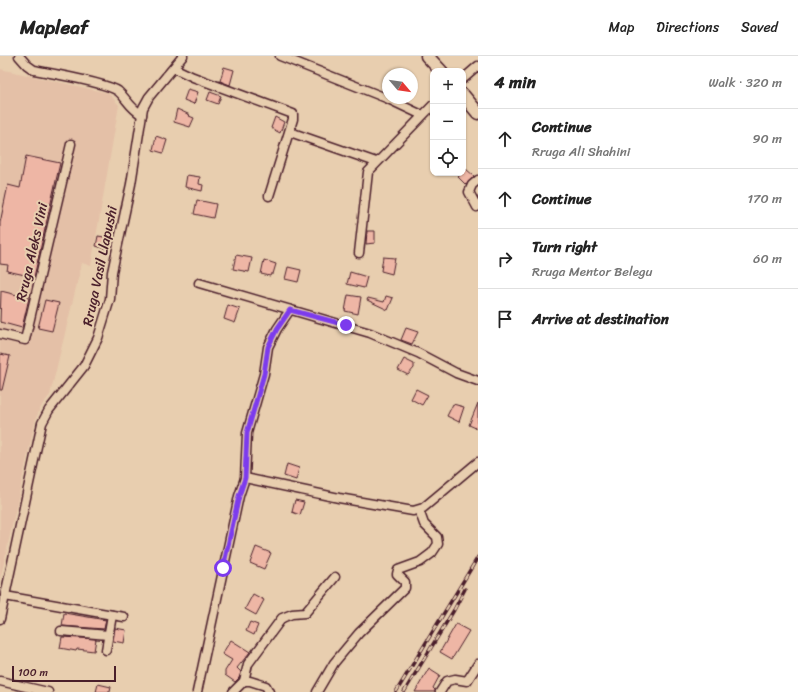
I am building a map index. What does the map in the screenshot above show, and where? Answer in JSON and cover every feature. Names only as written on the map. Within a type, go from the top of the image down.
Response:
[{"type":"street","points":[[19,56],[34,70],[103,85],[117,91],[127,104],[142,115]]},
{"type":"street","name":"Rruga Vasil Llapushi","points":[[0,619],[42,424],[49,410],[84,366],[98,338],[110,299],[112,272],[131,184],[142,115],[149,97],[183,56]]},
{"type":"street","points":[[280,56],[386,98],[422,115]]},
{"type":"street","points":[[427,56],[438,68]]},
{"type":"street","points":[[466,77],[478,67]]},
{"type":"street","points":[[174,68],[229,91],[291,113],[294,117],[269,196]]},
{"type":"street","points":[[466,99],[478,113]]},
{"type":"street","points":[[359,253],[368,172],[430,108]]},
{"type":"street","points":[[290,132],[376,162]]},
{"type":"street","name":"Rruga Aleks Vini","points":[[0,334],[25,340],[71,144]]},
{"type":"street","points":[[477,207],[469,192],[472,185],[478,180]]},
{"type":"street","points":[[199,283],[370,333],[418,353],[456,373],[478,381]]},
{"type":"street","points":[[197,692],[237,503],[245,478],[247,433],[264,374],[268,347],[277,329],[290,310]]},
{"type":"street","points":[[245,478],[338,498],[408,510],[419,510],[478,462]]},
{"type":"street","points":[[317,692],[334,663],[359,633],[405,588],[405,582],[397,574],[398,570],[420,562],[437,546],[439,542],[437,537],[424,524],[419,510]]},
{"type":"street","points":[[233,692],[244,681],[248,664],[282,618],[292,614],[305,613],[335,577]]},
{"type":"street","points":[[5,596],[124,617]]},
{"type":"street","points":[[106,650],[112,615]]},
{"type":"street","points":[[61,631],[108,636]]},
{"type":"street","points":[[440,692],[448,681],[456,679],[462,682],[467,681],[478,664]]},
{"type":"street","points":[[0,681],[48,692]]},
{"type":"street","points":[[244,681],[250,681],[266,686],[269,692]]},
{"type":"shaded area","points":[[0,69],[108,93],[119,105],[91,266],[82,263],[50,395],[42,405],[36,418],[0,580]]},
{"type":"building","points":[[224,67],[234,70],[230,85],[220,81]]},
{"type":"building","points":[[188,89],[198,92],[194,104],[184,100]]},
{"type":"building","points":[[210,92],[221,96],[218,104],[207,100]]},
{"type":"building","points":[[177,109],[194,118],[190,127],[174,122]]},
{"type":"building","points":[[275,117],[284,122],[280,133],[271,128]]},
{"type":"building","points":[[156,136],[167,140],[163,153],[153,150]]},
{"type":"building","points":[[26,156],[60,163],[34,277],[7,271],[8,265],[0,264],[0,223],[8,185],[20,188]]},
{"type":"building","points":[[466,169],[474,176],[466,185],[458,177],[466,176]]},
{"type":"building","points":[[187,175],[200,177],[199,184],[203,185],[202,191],[185,187]]},
{"type":"building","points":[[197,200],[216,204],[213,218],[194,214]]},
{"type":"building","points":[[367,231],[375,231],[375,243],[366,244]]},
{"type":"building","points":[[98,236],[110,238],[106,249],[96,246]]},
{"type":"building","points":[[236,255],[252,258],[249,272],[233,269]]},
{"type":"building","points":[[383,257],[395,258],[392,274],[381,271]]},
{"type":"building","points":[[264,260],[276,264],[273,274],[270,276],[261,274]]},
{"type":"building","points":[[288,267],[301,270],[298,282],[285,279]]},
{"type":"building","points":[[350,272],[367,277],[364,288],[347,284]]},
{"type":"building","points":[[1,291],[29,298],[22,328],[0,322]]},
{"type":"building","points":[[348,295],[361,297],[358,314],[345,311]]},
{"type":"building","points":[[386,296],[393,298],[388,310],[367,300],[368,298],[384,302]]},
{"type":"building","points":[[45,300],[59,303],[52,331],[38,328]]},
{"type":"building","points":[[228,305],[240,309],[235,323],[224,319]]},
{"type":"building","points":[[406,328],[418,332],[412,344],[401,340]]},
{"type":"building","points":[[0,354],[10,356],[2,390],[0,390]]},
{"type":"building","points":[[404,359],[414,364],[414,368],[408,375],[398,370]]},
{"type":"building","points":[[416,389],[428,395],[422,405],[411,399]]},
{"type":"building","points":[[478,403],[478,429],[469,425]]},
{"type":"building","points":[[453,404],[464,407],[459,422],[447,416]]},
{"type":"building","points":[[287,464],[299,468],[296,480],[284,476]]},
{"type":"building","points":[[295,500],[304,502],[300,515],[292,512]]},
{"type":"building","points":[[256,547],[271,553],[264,569],[250,563]]},
{"type":"building","points":[[253,594],[264,600],[256,615],[245,609]]},
{"type":"building","points":[[64,613],[106,620],[104,629],[62,626]]},
{"type":"building","points":[[250,622],[258,625],[254,635],[246,631]]},
{"type":"building","points":[[456,624],[469,631],[452,659],[440,652]]},
{"type":"building","points":[[115,628],[126,630],[124,643],[113,641]]},
{"type":"building","points":[[62,637],[96,639],[94,651],[77,649],[76,651],[60,648]]},
{"type":"building","points":[[231,640],[250,652],[237,668],[241,672],[239,678],[235,682],[225,675],[225,671],[232,660],[222,654]]},
{"type":"building","points":[[429,668],[440,675],[433,688],[435,692],[415,692]]},
{"type":"building","points":[[98,684],[111,687],[110,692],[96,692]]},
{"type":"railway","points":[[396,692],[478,557]]},
{"type":"railway","points":[[404,692],[454,610],[465,589]]},
{"type":"route","points":[[223,568],[239,496],[245,478],[247,433],[264,374],[268,347],[272,338],[290,310],[346,325]]}]
